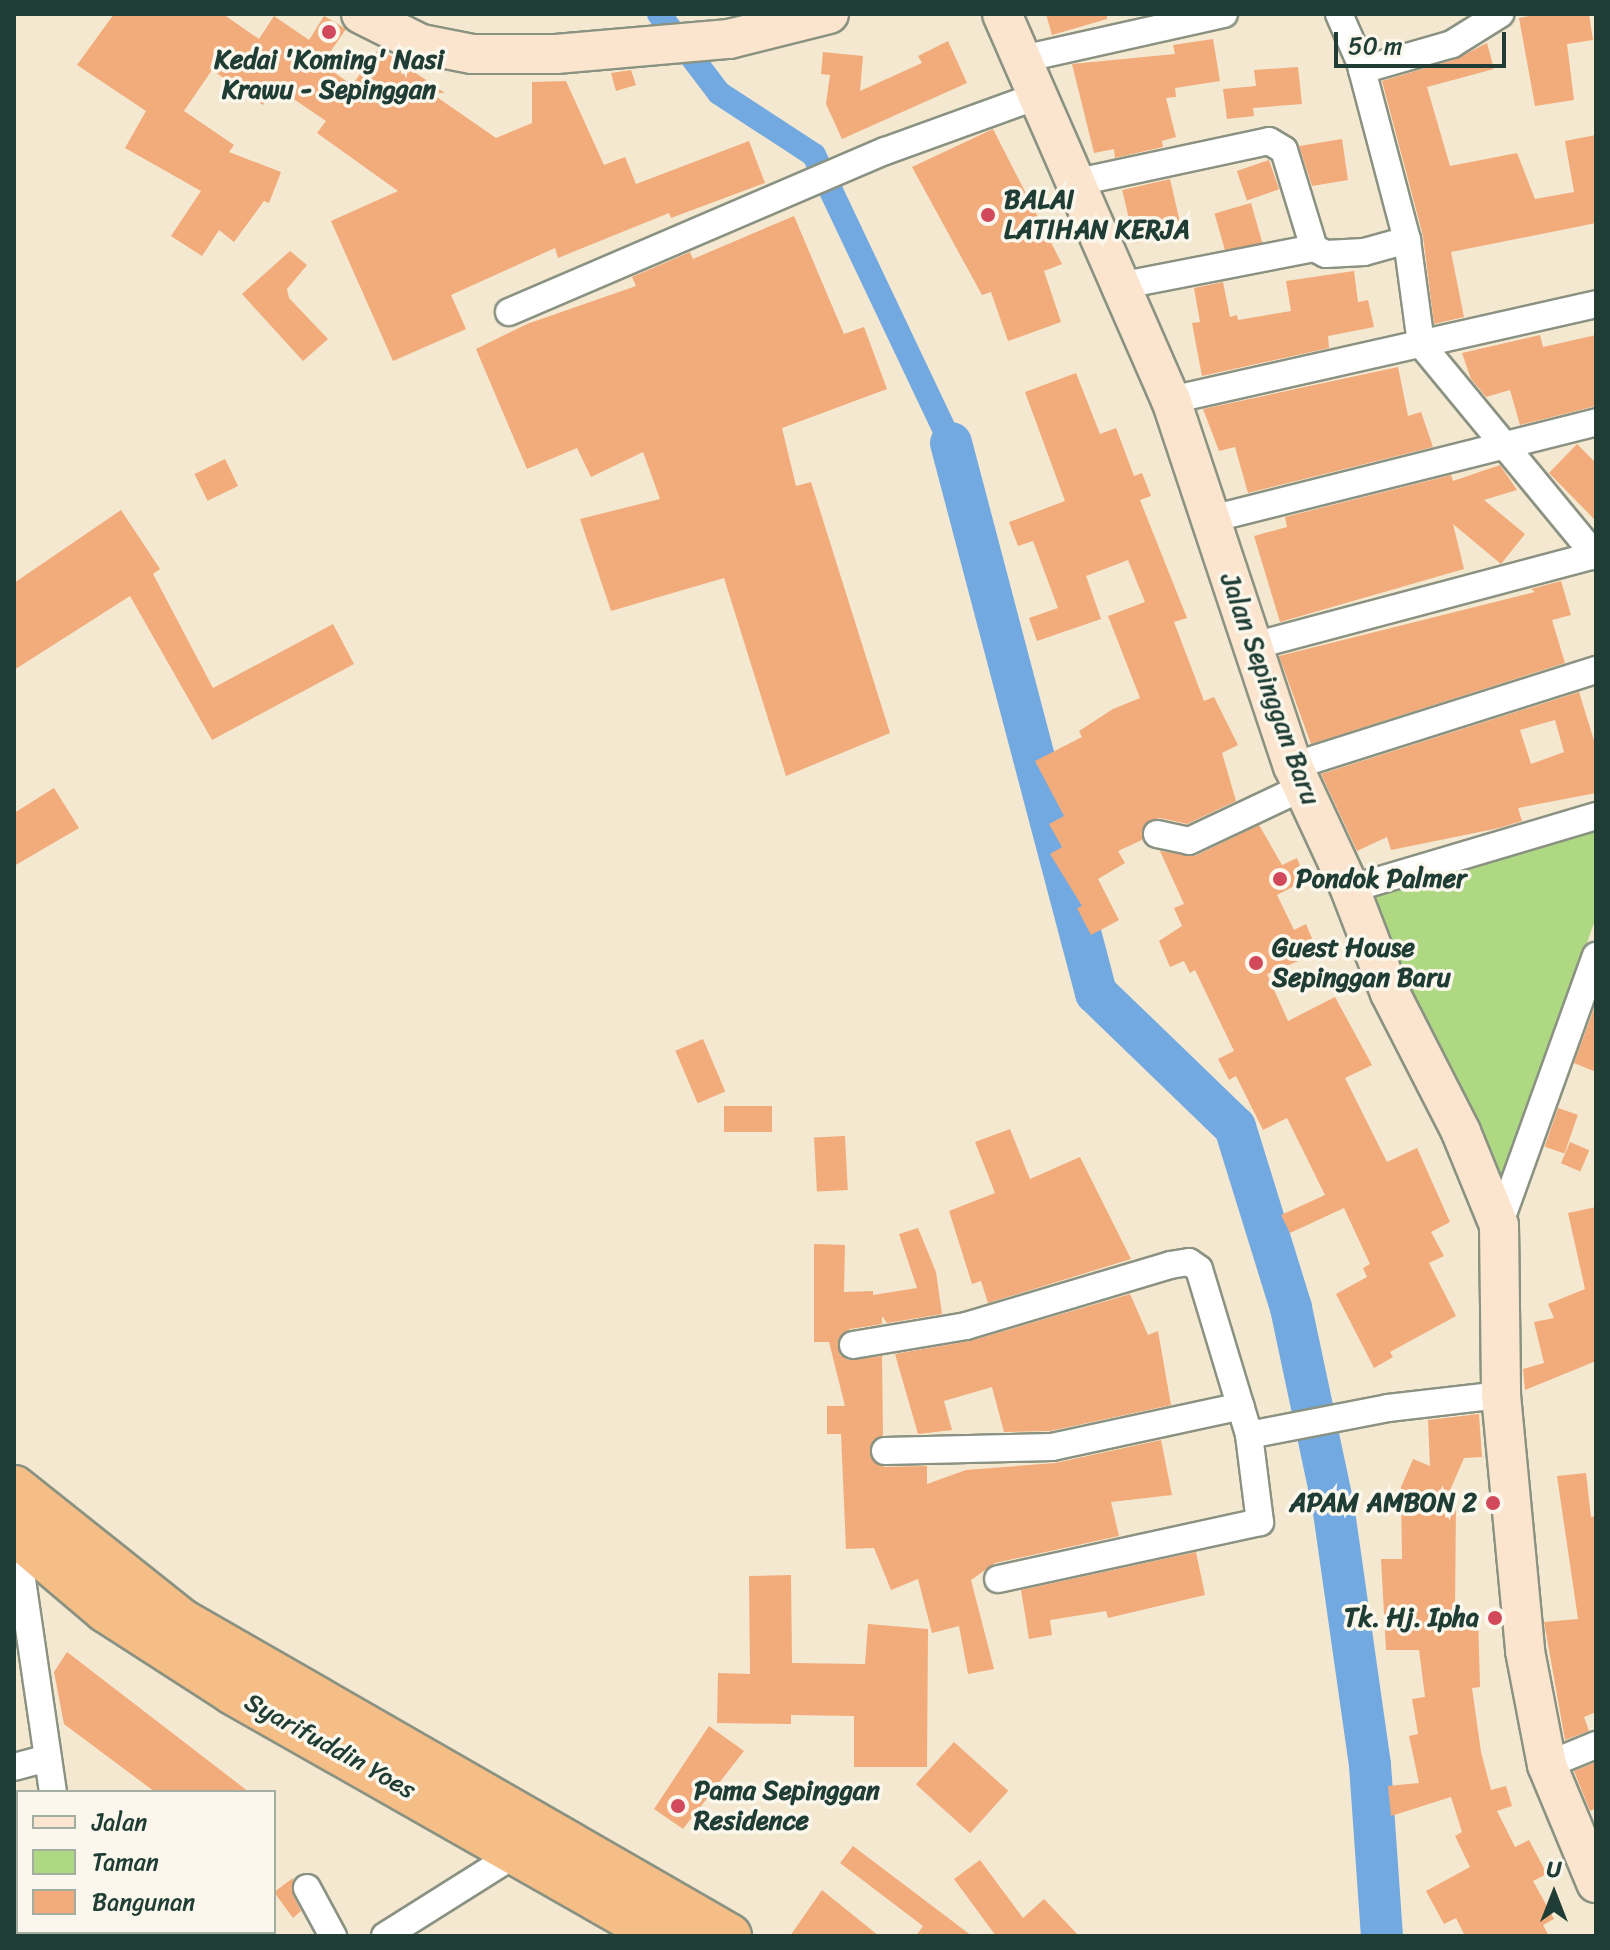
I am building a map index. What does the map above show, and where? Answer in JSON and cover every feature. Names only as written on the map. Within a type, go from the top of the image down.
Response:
[{"type":"highway","points":[[14,1488],[181,1621],[729,1936]]},
{"type":"highway","name":"Syarifuddin Yoes","points":[[14,1532],[106,1610],[233,1692],[662,1936]]},
{"type":"street","points":[[361,14],[421,44],[472,54],[632,48],[729,39],[829,14]]},
{"type":"street","name":"Jalan Sepinggan Baru","points":[[1002,14],[1171,400],[1298,776],[1350,889],[1390,993],[1461,1132],[1499,1225],[1501,1395],[1525,1651],[1547,1765],[1596,1883]]},
{"type":"street","points":[[1022,59],[1224,14]]},
{"type":"street","points":[[1253,646],[1596,555],[1421,344],[1407,240],[1362,70],[1339,14]]},
{"type":"street","points":[[1362,70],[1452,44],[1500,14]]},
{"type":"street","points":[[509,312],[885,151],[1037,96]]},
{"type":"street","points":[[1078,182],[1269,141],[1284,150],[1314,248]]},
{"type":"street","points":[[1119,286],[1314,248],[1326,254],[1364,252],[1407,240]]},
{"type":"street","points":[[1171,400],[1596,304]]},
{"type":"street","points":[[1211,519],[1504,441],[1596,422]]},
{"type":"street","points":[[1157,834],[1189,841],[1298,776],[1596,670]]},
{"type":"street","points":[[1350,889],[1596,816]]},
{"type":"street","points":[[1499,1225],[1596,956]]},
{"type":"street","points":[[853,1345],[966,1326],[1189,1262],[1199,1269],[1241,1406],[1258,1433],[1260,1522],[998,1579]]},
{"type":"street","points":[[1258,1433],[1388,1408],[1501,1395]]},
{"type":"street","points":[[885,1451],[1052,1447],[1241,1406]]},
{"type":"street","points":[[14,1532],[53,1790]]},
{"type":"street","points":[[1547,1765],[1596,1745]]},
{"type":"street","points":[[14,1767],[48,1758]]},
{"type":"street","points":[[385,1936],[515,1854]]},
{"type":"street","points":[[307,1888],[333,1936]]},
{"type":"green space","points":[[1596,829],[1596,917],[1501,1190],[1364,896]]},
{"type":"building","points":[[114,14],[223,14],[259,39],[274,16],[309,40],[324,16],[346,29],[322,64],[352,85],[379,48],[445,93],[431,93],[496,138],[532,123],[532,82],[566,81],[604,165],[625,157],[636,184],[749,141],[765,183],[671,218],[669,213],[558,258],[555,248],[451,295],[466,329],[393,361],[331,221],[398,191],[317,133],[326,121],[276,87],[263,105],[212,70],[184,111],[234,145],[229,152],[281,172],[269,203],[264,201],[234,242],[219,230],[202,256],[171,236],[201,191],[125,148],[146,111],[77,65]]},
{"type":"building","points":[[1046,14],[1107,14],[1107,19],[1052,35]]},
{"type":"building","points":[[1540,14],[1589,14],[1593,40],[1567,44],[1574,100],[1535,106],[1519,18]]},
{"type":"building","points":[[1213,39],[1220,81],[1175,88],[1176,97],[1166,98],[1176,137],[1162,141],[1163,147],[1115,158],[1114,149],[1094,153],[1072,64],[1175,54],[1173,45]]},
{"type":"building","points":[[948,41],[967,83],[842,139],[826,104],[830,75],[821,74],[823,52],[863,56],[860,91],[922,63],[918,56]]},
{"type":"building","points":[[1487,43],[1494,69],[1427,87],[1450,166],[1517,153],[1535,199],[1574,192],[1565,141],[1596,135],[1596,223],[1451,252],[1464,317],[1434,324],[1423,236],[1382,81],[1456,59]]},
{"type":"building","points":[[1298,67],[1302,104],[1253,108],[1254,116],[1227,119],[1223,89],[1256,86],[1254,70]]},
{"type":"building","points":[[631,70],[636,85],[616,91],[611,73]]},
{"type":"building","name":"BALAI LATIHAN KERJA","points":[[993,129],[1062,264],[1044,271],[1061,322],[1008,341],[991,292],[982,295],[912,167]]},
{"type":"building","points":[[1342,139],[1348,180],[1312,186],[1299,146]]},
{"type":"building","points":[[1269,160],[1279,189],[1247,200],[1237,171]]},
{"type":"building","points":[[1170,179],[1182,233],[1135,244],[1122,190]]},
{"type":"building","points":[[1251,203],[1262,242],[1226,253],[1214,213]]},
{"type":"building","points":[[794,216],[844,334],[864,327],[887,389],[782,428],[796,486],[811,482],[890,733],[786,776],[724,578],[611,611],[580,519],[660,499],[643,452],[591,477],[577,448],[527,469],[476,349],[527,324],[636,286],[632,277],[690,252],[693,259]]},
{"type":"building","points":[[290,251],[307,265],[287,289],[289,298],[328,339],[303,361],[242,294]]},
{"type":"building","points":[[1354,271],[1358,302],[1368,300],[1374,327],[1328,336],[1329,348],[1202,376],[1192,323],[1200,322],[1194,288],[1223,282],[1230,317],[1237,315],[1238,320],[1291,311],[1286,281]]},
{"type":"building","points":[[1540,335],[1543,347],[1596,335],[1596,406],[1520,425],[1510,390],[1486,397],[1471,379],[1462,353]]},
{"type":"building","points":[[1398,367],[1408,416],[1421,412],[1433,447],[1248,493],[1235,447],[1219,451],[1203,409]]},
{"type":"building","points":[[1076,373],[1100,434],[1116,428],[1134,476],[1142,473],[1151,496],[1140,500],[1187,618],[1174,622],[1204,701],[1214,697],[1238,745],[1222,753],[1236,801],[1187,824],[1160,818],[1146,823],[1142,840],[1118,851],[1125,863],[1098,879],[1119,920],[1091,935],[1077,908],[1082,906],[1050,854],[1062,847],[1049,824],[1064,816],[1035,761],[1082,737],[1079,731],[1113,709],[1140,698],[1108,616],[1145,602],[1128,560],[1086,576],[1101,619],[1037,641],[1029,618],[1058,608],[1033,541],[1018,546],[1009,522],[1065,501],[1025,392]]},
{"type":"building","points":[[1577,444],[1596,463],[1596,521],[1549,473]]},
{"type":"building","points":[[225,459],[238,486],[208,501],[194,474]]},
{"type":"building","points":[[1500,465],[1517,490],[1484,500],[1525,534],[1501,564],[1453,524],[1464,569],[1280,622],[1254,536],[1287,527],[1285,517],[1451,475],[1453,481]]},
{"type":"building","points":[[121,510],[160,569],[153,574],[213,688],[333,624],[354,664],[212,740],[130,596],[14,670],[14,583]]},
{"type":"building","points":[[1561,581],[1571,615],[1552,620],[1565,663],[1311,744],[1279,656],[1535,592],[1531,589]]},
{"type":"building","points":[[1579,692],[1596,747],[1596,793],[1518,808],[1522,821],[1499,828],[1391,850],[1387,837],[1357,851],[1321,774]],"holes":[[[1555,720],[1564,752],[1531,764],[1520,730]]]},
{"type":"building","points":[[54,788],[79,828],[14,866],[14,813]]},
{"type":"building","points":[[1259,825],[1282,865],[1297,858],[1306,880],[1277,895],[1294,930],[1306,924],[1318,953],[1267,974],[1288,1021],[1335,997],[1372,1065],[1345,1078],[1387,1162],[1417,1148],[1450,1222],[1431,1232],[1444,1256],[1429,1263],[1456,1316],[1390,1352],[1393,1357],[1374,1368],[1336,1294],[1367,1277],[1363,1268],[1370,1264],[1344,1208],[1290,1233],[1281,1215],[1325,1195],[1287,1118],[1263,1130],[1236,1076],[1229,1080],[1218,1059],[1234,1051],[1195,970],[1190,973],[1184,961],[1170,967],[1159,941],[1182,926],[1174,908],[1184,904],[1160,851],[1195,856]]},
{"type":"building","points":[[1596,1003],[1596,1072],[1574,1063]]},
{"type":"building","points":[[703,1039],[725,1091],[698,1103],[675,1051]]},
{"type":"building","points":[[724,1106],[772,1106],[772,1132],[724,1132]]},
{"type":"building","points":[[1558,1108],[1578,1115],[1565,1154],[1545,1147]]},
{"type":"building","points":[[1010,1129],[1030,1179],[1080,1157],[1131,1259],[988,1303],[981,1281],[972,1284],[949,1211],[995,1193],[975,1142]]},
{"type":"building","points":[[845,1136],[848,1190],[817,1192],[814,1138]]},
{"type":"building","points":[[1570,1142],[1589,1150],[1580,1171],[1561,1163]]},
{"type":"building","points":[[1596,1207],[1596,1361],[1525,1390],[1523,1369],[1544,1363],[1534,1322],[1554,1318],[1548,1304],[1585,1289],[1568,1213]]},
{"type":"building","points":[[918,1228],[936,1272],[942,1314],[887,1323],[882,1316],[882,1324],[850,1329],[838,1340],[840,1355],[848,1360],[882,1356],[883,1435],[871,1444],[872,1460],[885,1467],[927,1466],[927,1484],[966,1470],[1055,1463],[1161,1440],[1172,1495],[1111,1502],[1119,1536],[995,1563],[971,1580],[994,1669],[968,1674],[959,1626],[932,1633],[918,1579],[891,1590],[874,1548],[846,1549],[841,1434],[827,1434],[827,1406],[845,1406],[829,1342],[814,1342],[814,1244],[845,1245],[844,1292],[873,1291],[873,1295],[917,1288],[899,1234]]},
{"type":"building","points":[[1130,1294],[1148,1335],[1158,1331],[1171,1405],[1050,1431],[1004,1432],[992,1387],[944,1401],[952,1430],[918,1434],[895,1354],[970,1341]]},
{"type":"building","points":[[1479,1414],[1482,1457],[1464,1458],[1445,1502],[1456,1502],[1455,1614],[1478,1614],[1480,1687],[1472,1688],[1481,1752],[1491,1790],[1506,1786],[1512,1806],[1497,1811],[1515,1847],[1529,1840],[1547,1874],[1533,1881],[1554,1919],[1543,1925],[1549,1936],[1465,1936],[1456,1918],[1444,1924],[1426,1891],[1470,1867],[1455,1836],[1462,1832],[1451,1797],[1391,1816],[1388,1786],[1419,1783],[1409,1736],[1418,1734],[1412,1699],[1425,1697],[1419,1650],[1386,1650],[1381,1559],[1402,1559],[1401,1487],[1413,1459],[1430,1466],[1428,1420]]},
{"type":"building","points":[[1586,1473],[1591,1517],[1596,1516],[1596,1712],[1584,1717],[1589,1731],[1565,1740],[1544,1622],[1578,1619],[1557,1476]]},
{"type":"building","points":[[1196,1552],[1205,1595],[1108,1618],[1106,1611],[1050,1620],[1052,1635],[1029,1639],[1021,1590]]},
{"type":"building","points":[[791,1575],[792,1663],[865,1664],[868,1624],[928,1629],[927,1767],[854,1767],[854,1716],[791,1715],[791,1724],[717,1723],[718,1673],[750,1674],[749,1576]]},
{"type":"building","points":[[67,1652],[246,1790],[152,1790],[64,1724],[54,1672]]},
{"type":"building","points":[[709,1726],[744,1751],[683,1829],[654,1809]]},
{"type":"building","points":[[954,1742],[1008,1791],[970,1833],[916,1784]]},
{"type":"building","points":[[1596,1762],[1596,1808],[1590,1811],[1574,1771]]},
{"type":"building","points":[[853,1846],[972,1936],[916,1936],[923,1926],[840,1863]]},
{"type":"building","points":[[980,1860],[1023,1918],[1044,1899],[1079,1936],[996,1936],[954,1879]]},
{"type":"building","points":[[293,1878],[293,1895],[301,1911],[293,1918],[276,1891]]},
{"type":"building","points":[[822,1890],[879,1936],[790,1936]]},
{"type":"waterway","points":[[659,14],[719,93],[814,155],[951,443]]},
{"type":"waterway","points":[[951,443],[1096,993],[1235,1127],[1291,1308],[1333,1505],[1370,1765],[1382,1936]]},
{"type":"place","name":"Kedai 'Koming' Nasi Krawu - Sepinggan","points":[[329,32]]},
{"type":"place","name":"BALAI LATIHAN KERJA","points":[[988,215]]},
{"type":"place","name":"Pondok Palmer","points":[[1280,879]]},
{"type":"place","name":"Guest House Sepinggan Baru","points":[[1256,963]]},
{"type":"place","name":"APAM AMBON 2","points":[[1493,1503]]},
{"type":"place","name":"Tk. Hj. Ipha","points":[[1495,1618]]},
{"type":"place","name":"Pama Sepinggan Residence","points":[[678,1806]]}]
